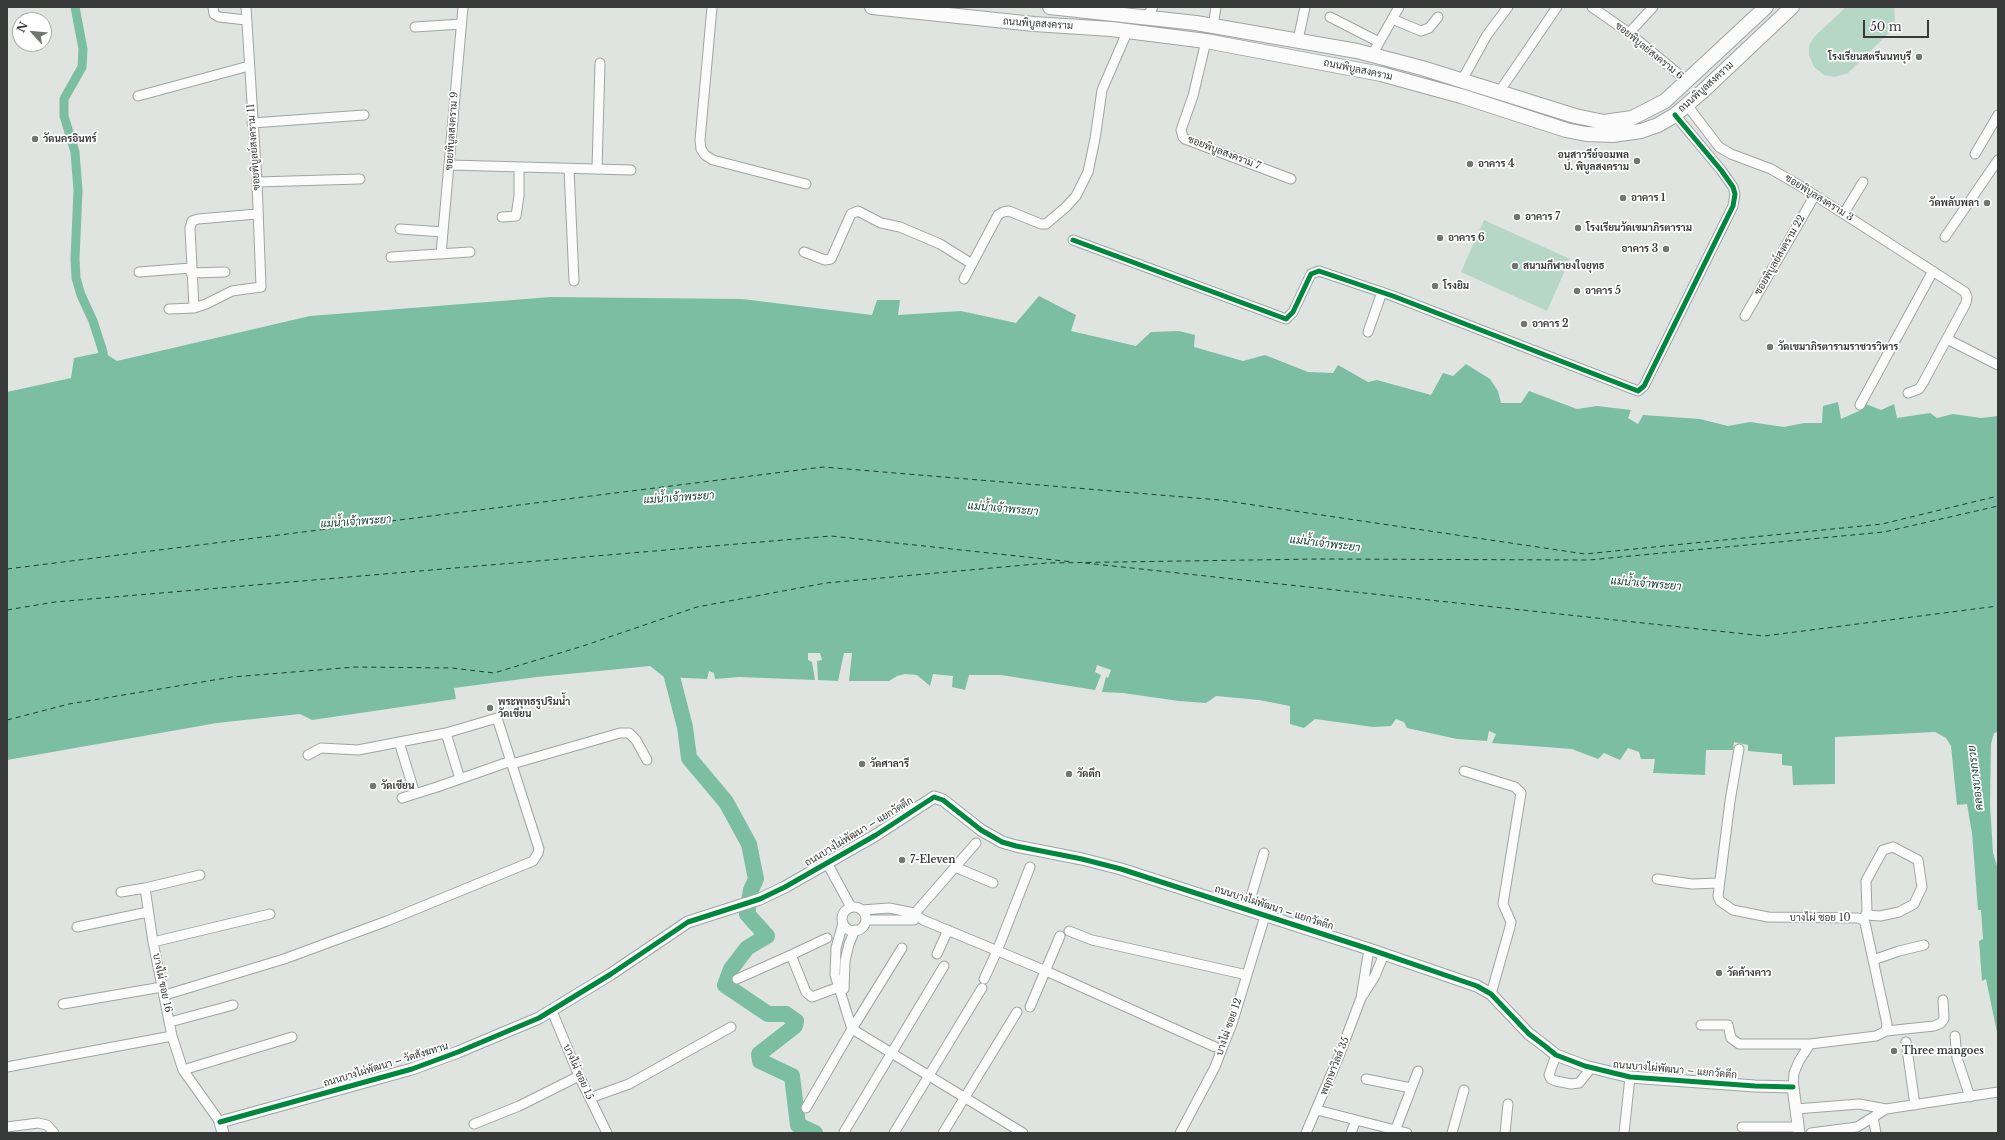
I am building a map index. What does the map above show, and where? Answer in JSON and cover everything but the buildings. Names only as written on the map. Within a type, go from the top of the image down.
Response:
[{"type":"main road","name":"ถนนพิบูลสงคราม","points":[[872,7],[1047,25],[1128,30],[1206,42],[1381,74],[1461,96],[1566,130],[1586,134],[1613,136],[1641,131],[1675,115],[1792,7]]},
{"type":"main road","name":"ถนนพิบูลสงคราม","points":[[1050,7],[1082,10],[1150,12],[1213,26],[1298,40],[1372,55],[1462,80],[1592,120],[1620,121],[1632,118],[1665,101],[1766,7]]},
{"type":"main road","points":[[1079,27],[1082,10]]},
{"type":"street","points":[[213,7],[214,14],[219,17],[246,20]]},
{"type":"street","name":"ซอยพิบูลย์สงคราม 11","points":[[194,308],[206,304],[232,290],[261,287],[257,214],[257,182],[252,123],[246,7]]},
{"type":"street","name":"ซอยพิบูลสงคราม 9","points":[[441,254],[463,7]]},
{"type":"street","points":[[712,7],[700,140],[701,149],[705,156],[713,160],[806,184]]},
{"type":"street","points":[[1047,25],[1050,7]]},
{"type":"street","points":[[1213,26],[1216,7]]},
{"type":"street","points":[[1298,40],[1305,7]]},
{"type":"street","points":[[1372,55],[1399,7]]},
{"type":"street","points":[[1462,80],[1487,35],[1508,7]]},
{"type":"street","points":[[1499,92],[1557,7]]},
{"type":"street","name":"ซอยพิบูลย์สงคราม 6","points":[[1593,7],[1629,33],[1687,81]]},
{"type":"street","points":[[1629,33],[1653,7]]},
{"type":"street","points":[[1330,17],[1379,42]]},
{"type":"street","points":[[1392,19],[1421,31],[1429,28],[1438,17]]},
{"type":"street","points":[[415,27],[461,24]]},
{"type":"street","points":[[964,279],[998,215],[1009,211],[1041,224],[1046,224],[1066,208],[1076,196],[1088,172],[1095,139],[1102,90],[1128,30]]},
{"type":"street","name":"ซอยพิบูลสงคราม 7","points":[[1206,42],[1193,96],[1181,130],[1183,137],[1291,179]]},
{"type":"street","points":[[596,168],[600,63]]},
{"type":"street","points":[[138,96],[250,66]]},
{"type":"street","name":"ซอยพิบูลสงคราม 3","points":[[1687,105],[1712,141],[1722,150],[1770,169],[1815,195],[1965,292],[1967,297],[1947,339]]},
{"type":"street","points":[[252,123],[364,115]]},
{"type":"street","points":[[1073,240],[1286,319],[1292,312],[1311,274],[1315,271],[1382,292],[1638,391],[1644,386],[1732,206],[1735,194],[1733,187],[1675,115]]},
{"type":"street","points":[[1975,154],[1998,115]]},
{"type":"street","points":[[1717,166],[1722,150]]},
{"type":"street","points":[[1945,237],[1998,160]]},
{"type":"street","points":[[450,164],[519,168],[596,168],[631,170]]},
{"type":"street","points":[[502,217],[516,216],[519,196],[519,168]]},
{"type":"street","points":[[569,169],[574,281]]},
{"type":"street","points":[[257,182],[360,179]]},
{"type":"street","points":[[1844,213],[1863,182]]},
{"type":"street","name":"ซอยพิบูลย์สงคราม 22","points":[[1744,316],[1815,195]]},
{"type":"street","points":[[804,252],[826,260],[831,259],[851,214],[858,211],[881,223],[900,227],[940,244],[972,264]]},
{"type":"street","points":[[169,309],[194,308],[190,228],[192,221],[198,219],[257,214]]},
{"type":"street","points":[[400,229],[443,232]]},
{"type":"street","points":[[391,258],[470,252]]},
{"type":"street","points":[[1860,405],[1933,271]]},
{"type":"street","points":[[139,272],[225,272]]},
{"type":"street","points":[[1368,332],[1382,292]]},
{"type":"street","points":[[1908,393],[1919,389],[1947,339],[1998,365]]},
{"type":"street","points":[[63,1004],[163,991],[284,959],[387,921],[533,861],[538,853],[539,849],[497,718],[446,733],[358,750],[321,748],[308,755]]},
{"type":"street","points":[[446,733],[460,779]]},
{"type":"street","points":[[402,798],[511,762],[620,733],[629,733],[636,740],[647,760]]},
{"type":"street","points":[[399,742],[415,794]]},
{"type":"street","name":"บางไผ่ ซอย 10","points":[[1739,749],[1730,801],[1718,896],[1720,901],[1733,910],[1768,917],[1865,918],[1887,1024],[1886,1031]]},
{"type":"street","points":[[1464,771],[1515,787],[1521,793],[1503,904],[1511,922],[1491,994]]},
{"type":"street","name":"ถนนบางไผ่พัฒนา – แยกวัดตึก","points":[[552,1011],[611,974],[688,922],[760,899],[827,863],[876,834],[930,799],[939,797],[981,830],[1002,842],[1121,869],[1369,949],[1477,986],[1491,994],[1529,1034],[1556,1055],[1591,1068],[1630,1077],[1793,1087]]},
{"type":"street","points":[[866,920],[912,917],[976,843]]},
{"type":"street","points":[[1893,847],[1918,860],[1922,887],[1914,904],[1899,912],[1865,918],[1866,881],[1883,850],[1893,847]]},
{"type":"street","points":[[1247,910],[1264,853]]},
{"type":"street","points":[[827,863],[851,907],[862,910],[889,908],[924,920],[1046,971],[1216,1047]]},
{"type":"street","points":[[955,867],[992,883]]},
{"type":"street","points":[[894,1133],[983,984],[1030,867]]},
{"type":"street","points":[[121,892],[200,875]]},
{"type":"street","points":[[1657,879],[1692,884],[1720,883]]},
{"type":"street","name":"บางไผ่ ซอย 16","points":[[145,888],[153,942],[172,1036],[183,1070],[220,1122]]},
{"type":"street","points":[[851,907],[844,913],[834,964],[852,1029],[890,1054],[1023,1133]]},
{"type":"street","points":[[862,910],[866,920]]},
{"type":"street","points":[[77,927],[148,912]]},
{"type":"street","points":[[153,942],[270,914]]},
{"type":"street","name":"บางไผ่ ซอย 12","points":[[1180,1133],[1215,1067],[1232,1024],[1265,916]]},
{"type":"street","points":[[843,923],[846,927],[855,930],[860,929],[866,920]]},
{"type":"street","points":[[841,986],[845,961],[855,930]]},
{"type":"street","points":[[937,954],[948,930]]},
{"type":"street","points":[[1069,931],[1092,940],[1247,975]]},
{"type":"street","points":[[1030,1008],[1060,936]]},
{"type":"street","points":[[737,979],[827,938]]},
{"type":"street","points":[[1873,960],[1899,951],[1924,945]]},
{"type":"street","points":[[806,1108],[852,1029],[902,948]]},
{"type":"street","name":"พฤกษาวิลล์ 35","points":[[1361,998],[1369,949]]},
{"type":"street","name":"พฤกษาวิลล์ 35","points":[[1306,1133],[1317,1110],[1361,998],[1375,976],[1384,954]]},
{"type":"street","points":[[791,955],[809,996],[817,997],[841,986]]},
{"type":"street","points":[[844,1132],[944,966]]},
{"type":"street","points":[[1701,1025],[1728,1026],[1731,1038],[1739,1044],[1810,1044],[1876,1036],[1886,1031],[1941,1024],[1944,1012],[1943,1000]]},
{"type":"street","points":[[170,1022],[233,1005]]},
{"type":"street","name":"บางไผ่ ซอย 15","points":[[552,1011],[579,1076],[607,1133]]},
{"type":"street","name":"ถนนบางไผ่พัฒนา – วัดสังฆทาน","points":[[220,1122],[412,1069],[458,1052],[539,1018],[552,1011]]},
{"type":"street","points":[[943,1133],[1017,1012]]},
{"type":"street","points":[[590,1098],[629,1084],[731,1027]]},
{"type":"street","points":[[7,1067],[172,1036]]},
{"type":"street","points":[[1955,1036],[1957,1058],[1970,1097]]},
{"type":"street","points":[[183,1070],[292,1037]]},
{"type":"street","points":[[1906,1042],[1915,1105]]},
{"type":"street","points":[[1742,1128],[1799,1130],[1793,1087],[1794,1073],[1799,1061],[1810,1044]]},
{"type":"street","points":[[1556,1055],[1550,1075],[1551,1080],[1571,1084],[1578,1083],[1591,1068]]},
{"type":"street","points":[[1392,1131],[1418,1071]]},
{"type":"street","points":[[474,1124],[519,1106],[579,1076]]},
{"type":"street","points":[[1624,1133],[1630,1077]]},
{"type":"street","points":[[1366,1078],[1411,1088]]},
{"type":"street","points":[[1452,1133],[1464,1090]]},
{"type":"street","points":[[1796,1109],[1859,1104],[1886,1109],[1996,1093]]},
{"type":"street","points":[[1505,1133],[1508,1104]]},
{"type":"street","points":[[1811,1133],[1856,1127],[1886,1109]]},
{"type":"street","points":[[1317,1110],[1392,1131],[1407,1133]]},
{"type":"street","points":[[1873,1117],[1876,1133]]},
{"type":"street","points":[[1351,1133],[1356,1120]]},
{"type":"street","points":[[220,1122],[223,1133]]},
{"type":"street","points":[[7,1127],[38,1123],[47,1125],[54,1133]]},
{"type":"shaded area","points":[[1846,7],[1894,7],[1895,21],[1891,31],[1848,73],[1834,77],[1824,75],[1814,67],[1809,55],[1809,46],[1814,37]]},
{"type":"shaded area","name":"สนามกีฬายงใจยุทธ","points":[[1484,220],[1570,259],[1547,311],[1461,272]]},
{"type":"water","points":[[1039,296],[1076,315],[1071,331],[1136,346],[1151,332],[1179,331],[1195,335],[1194,347],[1243,361],[1265,355],[1308,372],[1333,373],[1338,365],[1368,382],[1377,380],[1431,395],[1443,373],[1453,376],[1466,364],[1490,379],[1498,391],[1501,403],[1521,403],[1529,391],[1577,409],[1597,406],[1631,410],[1628,418],[1638,424],[1643,415],[1700,419],[1728,426],[1750,422],[1784,427],[1804,423],[1822,423],[1823,406],[1838,402],[1841,419],[1859,411],[1866,404],[1881,410],[1894,404],[1897,418],[1930,413],[1937,418],[1953,414],[1981,418],[1998,416],[1998,732],[1994,733],[1991,744],[1990,804],[1993,853],[1998,869],[1998,1037],[1986,979],[1982,981],[1979,941],[1983,939],[1981,910],[1978,910],[1972,833],[1967,804],[1957,805],[1951,746],[1946,738],[1935,732],[1835,737],[1835,784],[1793,785],[1792,766],[1782,765],[1782,754],[1748,751],[1748,745],[1734,742],[1733,750],[1706,750],[1705,775],[1653,773],[1655,759],[1641,759],[1639,752],[1628,748],[1620,760],[1604,753],[1598,759],[1572,749],[1492,743],[1496,734],[1489,731],[1487,741],[1457,739],[1407,728],[1404,722],[1396,719],[1391,726],[1373,727],[1315,719],[1304,728],[1290,724],[1290,706],[1259,700],[1216,696],[1206,703],[1179,701],[1123,693],[1102,692],[1106,677],[1108,678],[1111,670],[1097,665],[1095,672],[1101,675],[1095,690],[1001,675],[969,675],[965,690],[952,687],[953,676],[933,674],[930,686],[917,675],[905,674],[897,676],[889,681],[849,681],[852,653],[844,653],[838,681],[818,680],[817,661],[822,660],[820,653],[808,653],[808,660],[812,662],[815,680],[739,677],[715,679],[714,673],[709,671],[707,679],[664,677],[650,666],[537,677],[454,688],[456,699],[312,720],[300,714],[217,723],[7,760],[7,392],[71,378],[74,358],[103,352],[117,361],[310,316],[551,297],[742,299],[872,315],[877,300],[900,300],[898,315],[961,311],[1016,323]]},
{"type":"waterway","points":[[75,7],[83,49],[82,67],[64,99],[64,116],[75,152],[78,190],[75,259],[76,278],[81,295],[93,321],[103,352],[104,363]]},
{"type":"waterway","points":[[671,657],[672,677],[685,727],[689,758],[726,802],[749,844],[756,879],[751,890],[747,914],[767,936],[747,948],[731,969],[725,985],[768,1014],[786,1014],[796,1021],[795,1026],[759,1054],[760,1061],[792,1076],[798,1125],[815,1133]]},
{"type":"ferry route","points":[[7,569],[823,467],[1220,500],[1585,554],[1882,524],[1998,496]]},
{"type":"ferry route","points":[[7,720],[69,704],[232,677],[355,667],[452,668],[494,673],[583,646],[697,607],[826,583],[1047,563],[1319,559],[1589,560],[1884,532],[1998,506]]},
{"type":"ferry route","points":[[7,610],[55,602],[831,536],[1073,562]]},
{"type":"ferry route","points":[[1085,563],[1764,636],[1998,606]]},
{"type":"cycle path","points":[[1073,240],[1286,319],[1293,312],[1311,274],[1319,271],[1393,296],[1638,391],[1644,386],[1733,206],[1735,194],[1733,187],[1721,170],[1675,115]]},
{"type":"cycle path","points":[[220,1122],[412,1069],[458,1052],[539,1018],[611,974],[688,922],[760,899],[785,887],[876,835],[934,797],[943,800],[981,830],[1002,842],[1121,869],[1369,949],[1477,986],[1491,994],[1529,1034],[1556,1055],[1585,1066],[1630,1077],[1755,1086],[1793,1087]]},
{"type":"place","name":"โรงเรียนสตรีนนทบุรี","points":[[1919,57]]},
{"type":"place","name":"วัดนครอินทร์","points":[[35,139]]},
{"type":"place","name":"อนุสาวรีย์จอมพล ป. พิบูลสงคราม","points":[[1637,161]]},
{"type":"place","name":"อาคาร 4","points":[[1470,164]]},
{"type":"place","name":"อาคาร 1","points":[[1623,198]]},
{"type":"place","name":"วัดพลับพลา","points":[[1987,203]]},
{"type":"place","name":"อาคาร 7","points":[[1517,217]]},
{"type":"place","name":"โรงเรียนวัดเขมาภิรตาราม","points":[[1578,228]]},
{"type":"place","name":"อาคาร 6","points":[[1440,238]]},
{"type":"place","name":"อาคาร 3","points":[[1666,249]]},
{"type":"place","name":"สนามกีฬายงใจยุทธ","points":[[1515,266]]},
{"type":"place","name":"โรงยิม","points":[[1435,286]]},
{"type":"place","name":"อาคาร 5","points":[[1577,291]]},
{"type":"place","name":"อาคาร 2","points":[[1524,324]]},
{"type":"place","name":"วัดเขมาภิรตารามราชวรวิหาร","points":[[1770,347]]},
{"type":"place","name":"พระพุทธรูปริมน้ำ วัดเขียน","points":[[490,708]]},
{"type":"place","name":"วัดศาลารี","points":[[862,764]]},
{"type":"place","name":"วัดตึก","points":[[1069,774]]},
{"type":"place","name":"วัดเขียน","points":[[373,786]]},
{"type":"place","name":"7-Eleven","points":[[902,860]]},
{"type":"place","name":"วัดค้างคาว","points":[[1719,973]]},
{"type":"place","name":"Three mangoes","points":[[1894,1051]]},
{"type":"water label","name":"แม่น้ำเจ้าพระยา","points":[[679,498]]},
{"type":"water label","name":"แม่น้ำเจ้าพระยา","points":[[1003,509]]},
{"type":"water label","name":"แม่น้ำเจ้าพระยา","points":[[356,522]]},
{"type":"water label","name":"แม่น้ำเจ้าพระยา","points":[[1325,544]]},
{"type":"water label","name":"แม่น้ำเจ้าพระยา","points":[[1646,584]]},
{"type":"water label","name":"คลองบางกรวย","points":[[1976,778]]}]
